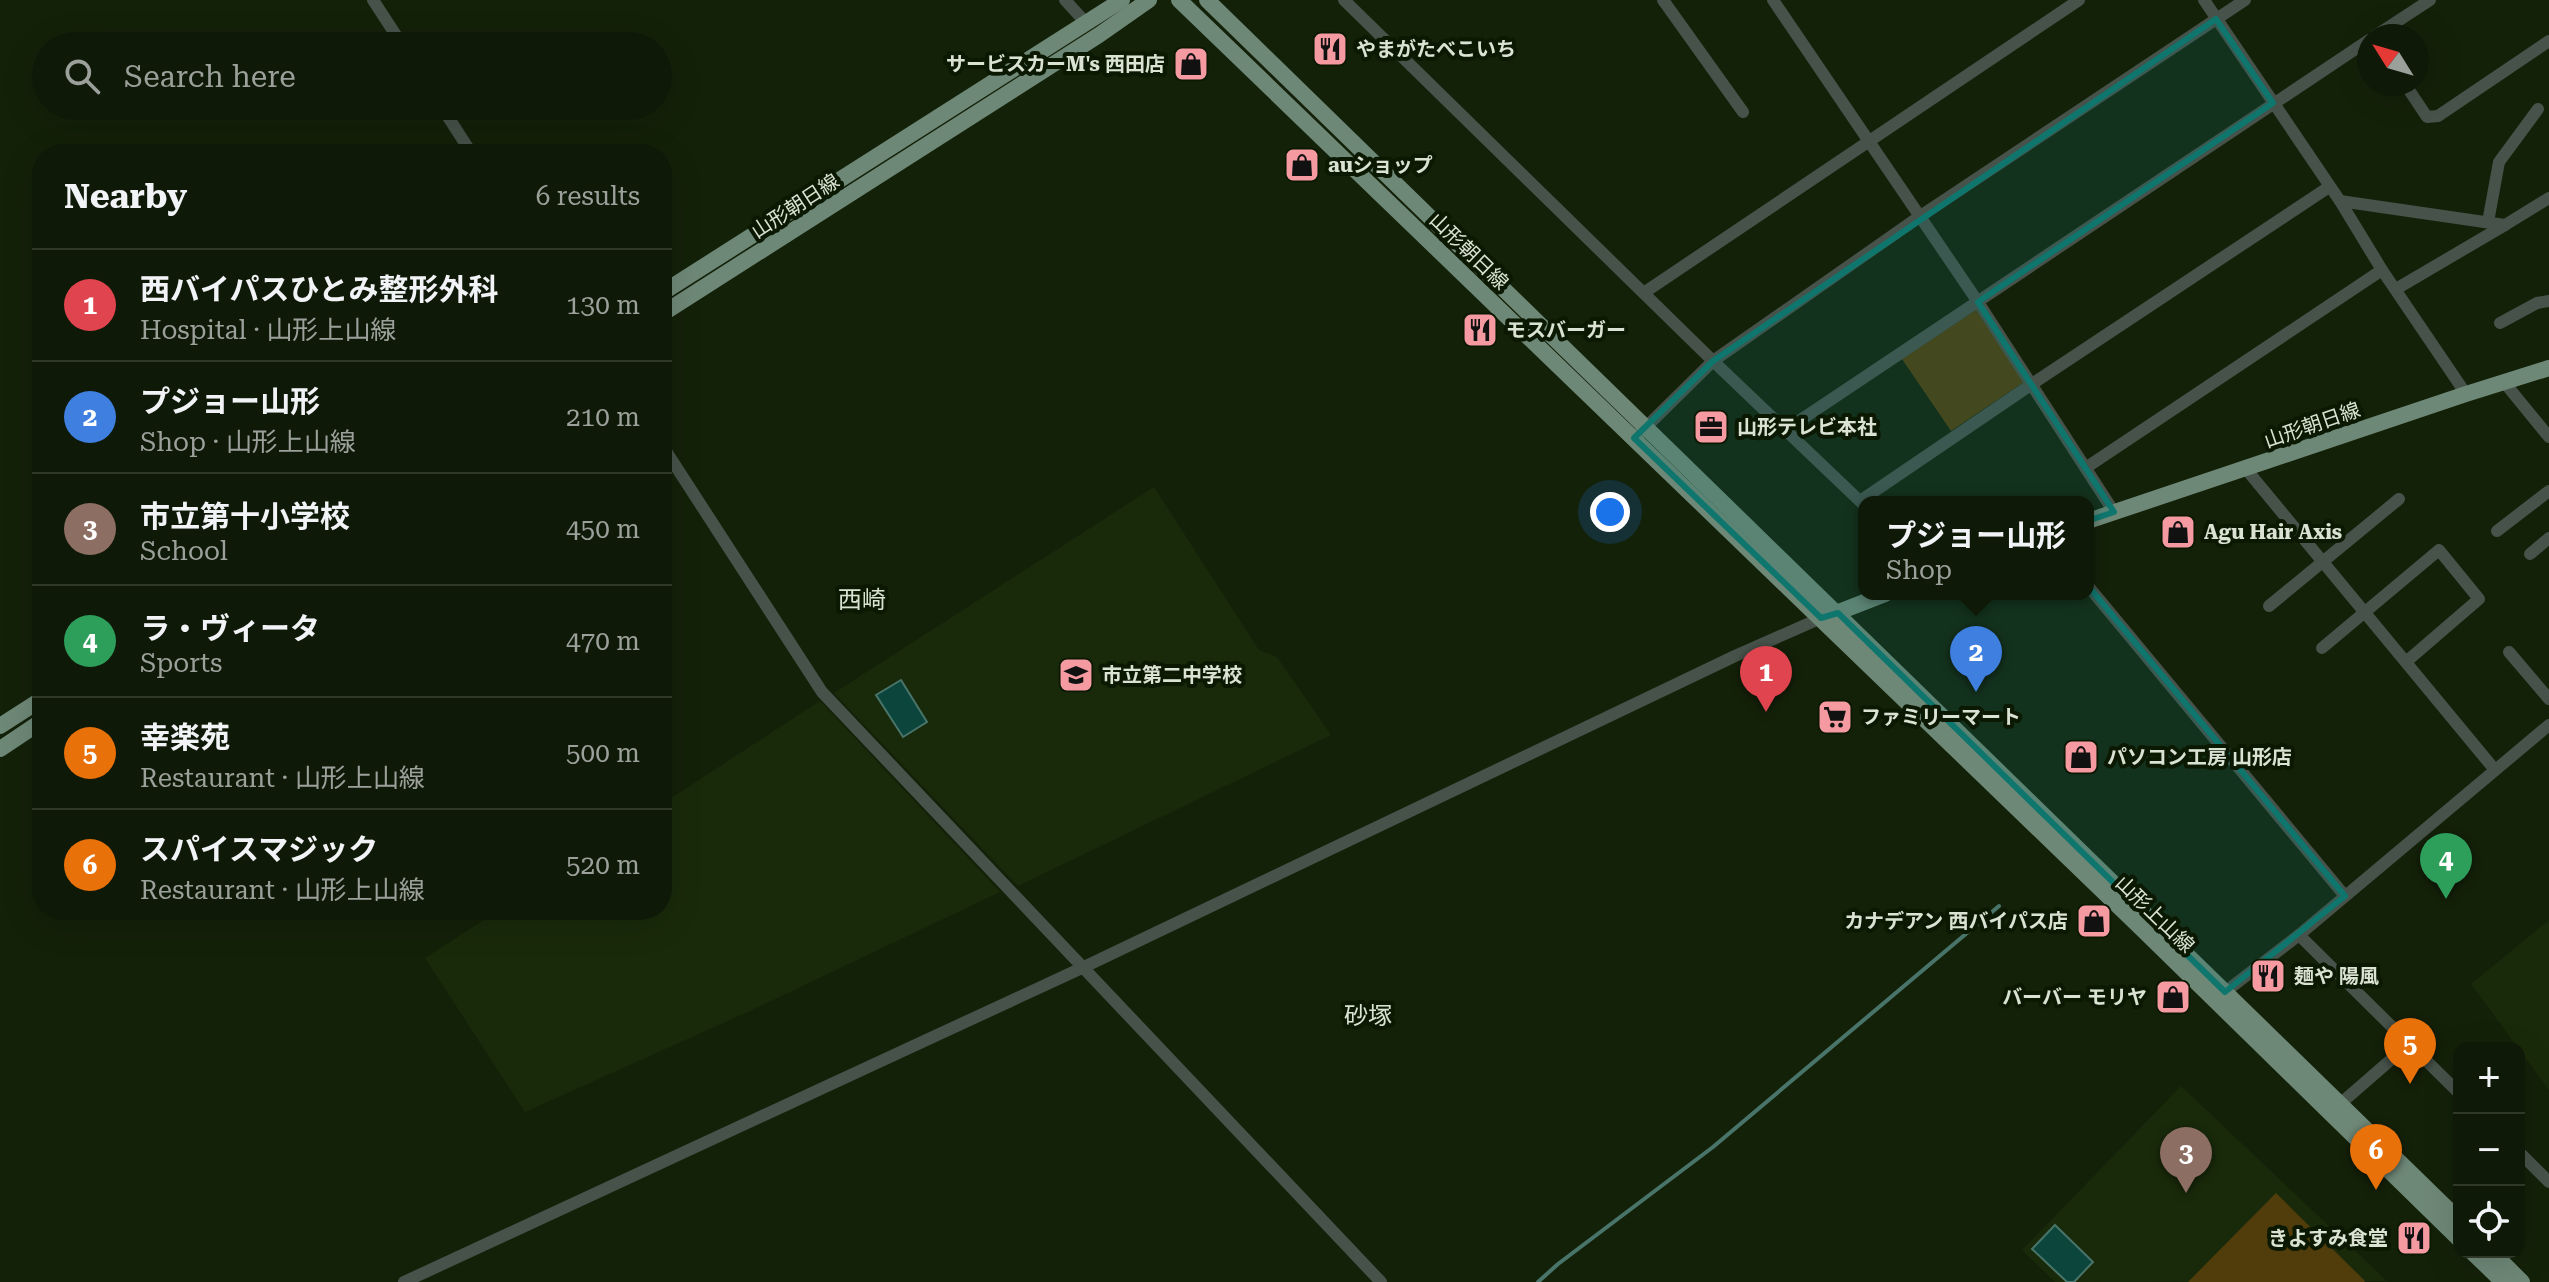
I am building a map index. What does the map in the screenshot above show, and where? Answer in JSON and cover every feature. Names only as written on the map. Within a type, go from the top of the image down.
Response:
[{"type":"main road","name":"山形朝日線","points":[[672,287],[1122,0]]},
{"type":"main road","name":"山形朝日線","points":[[672,308],[1149,0]]},
{"type":"main road","name":"山形朝日線","points":[[1179,0],[1640,433],[1838,613]]},
{"type":"main road","name":"山形朝日線","points":[[1207,0],[1821,618]]},
{"type":"main road","name":"山形朝日線","points":[[2094,519],[2549,368]]},
{"type":"main road","points":[[1821,618],[1870,600]]},
{"type":"main road","name":"山形上山線","points":[[1838,613],[2453,1214]]},
{"type":"main road","name":"山形上山線","points":[[1821,618],[2453,1233]]},
{"type":"main road","points":[[0,726],[32,705]]},
{"type":"main road","points":[[0,749],[32,728]]},
{"type":"main road","points":[[2478,1258],[2503,1282]]},
{"type":"main road","points":[[2498,1258],[2522,1282]]},
{"type":"street","points":[[373,0],[394,32]]},
{"type":"street","points":[[1065,0],[1087,24]]},
{"type":"street","points":[[1344,0],[1858,499]]},
{"type":"street","points":[[1663,0],[1743,112]]},
{"type":"street","points":[[1773,0],[1978,302],[2114,512]]},
{"type":"street","points":[[1645,292],[2079,0]]},
{"type":"street","points":[[2204,0],[2466,394]]},
{"type":"street","points":[[1640,433],[1713,361],[1919,217],[2245,0]]},
{"type":"street","points":[[2393,24],[2430,0]]},
{"type":"street","points":[[2413,96],[2427,117],[2438,116],[2549,41]]},
{"type":"street","points":[[1787,429],[2357,48]]},
{"type":"street","points":[[2488,222],[2499,162],[2538,109]]},
{"type":"street","points":[[450,120],[466,144]]},
{"type":"street","points":[[1872,496],[2032,384],[2329,187]]},
{"type":"street","points":[[2396,289],[2549,198]]},
{"type":"street","points":[[2340,201],[2505,225]]},
{"type":"street","points":[[2087,467],[2382,270]]},
{"type":"street","points":[[2500,323],[2537,303],[2549,301]]},
{"type":"street","points":[[2504,382],[2549,437]]},
{"type":"street","points":[[672,460],[822,692],[1381,1282]]},
{"type":"street","points":[[2246,469],[2495,770]]},
{"type":"street","points":[[2497,531],[2549,491]]},
{"type":"street","points":[[2269,606],[2399,499]]},
{"type":"street","points":[[2530,554],[2549,538]]},
{"type":"street","points":[[2322,648],[2439,550],[2479,599],[2407,661]]},
{"type":"street","points":[[2094,593],[2345,896]]},
{"type":"street","points":[[404,1282],[1084,967],[1735,656],[1821,618]]},
{"type":"street","points":[[2509,652],[2549,699]]},
{"type":"street","points":[[2225,992],[2299,935],[2549,725]]},
{"type":"street","points":[[2299,935],[2453,1087]]},
{"type":"street","points":[[2340,1104],[2409,1044]]},
{"type":"street","points":[[2525,1158],[2549,1182]]},
{"type":"highlighted area","points":[[2216,19],[2273,103],[1978,302],[2114,512],[2046,535],[2345,896],[2225,992],[1838,613],[1821,618],[1634,438],[1713,361]]},
{"type":"shaded area","points":[[1976,310],[2024,382],[1951,431],[1902,359]]},
{"type":"shaded area","name":"市立第二中学校","points":[[1154,487],[1259,650],[1277,657],[1331,735],[1018,886],[834,693]]},
{"type":"shaded area","points":[[820,701],[1000,892],[750,1011],[525,1112],[425,958],[484,920],[672,920],[672,797]]},
{"type":"shaded area","points":[[2549,920],[2549,1090],[2525,1057],[2525,1042],[2514,1042],[2471,984]]},
{"type":"shaded area","points":[[2181,1086],[2387,1281],[2055,1282],[2022,1250]]},
{"type":"shaded area","points":[[2276,1193],[2365,1281],[2188,1282]]},
{"type":"water","points":[[901,680],[927,722],[903,737],[876,695]]},
{"type":"water","points":[[2055,1225],[2093,1262],[2074,1282],[2067,1282],[2032,1249]]},
{"type":"waterway","points":[[1538,1282],[1713,1147],[1999,906]]},
{"type":"place","name":"やまがたべこいち","points":[[1330,49]]},
{"type":"place","name":"サービスカーM's 西田店","points":[[1191,64]]},
{"type":"place","name":"auショップ","points":[[1302,165]]},
{"type":"place","name":"モスバーガー","points":[[1480,330]]},
{"type":"place","name":"山形テレビ本社","points":[[1711,427]]},
{"type":"place","name":"Agu Hair Axis","points":[[2178,532]]},
{"type":"place","name":"市立第二中学校","points":[[1076,675]]},
{"type":"place","name":"プジョー山形","points":[[1976,692]]},
{"type":"place","name":"西バイパスひとみ整形外科","points":[[1766,712]]},
{"type":"place","name":"ファミリーマート","points":[[1835,717]]},
{"type":"place","name":"パソコン工房 山形店","points":[[2081,757]]},
{"type":"place","name":"ラ・ヴィータ","points":[[2446,899]]},
{"type":"place","name":"カナデアン 西バイパス店","points":[[2094,921]]},
{"type":"place","name":"麺や 陽風","points":[[2268,976]]},
{"type":"place","name":"バーバー モリヤ","points":[[2173,997]]},
{"type":"place","name":"幸楽苑","points":[[2410,1084]]},
{"type":"place","name":"スパイスマジック","points":[[2376,1190]]},
{"type":"place","name":"市立第十小学校","points":[[2186,1193]]},
{"type":"place","name":"きよすみ食堂","points":[[2414,1238]]},
{"type":"district","name":"西崎","points":[[862,600]]},
{"type":"district","name":"砂塚","points":[[1368,1016]]}]
